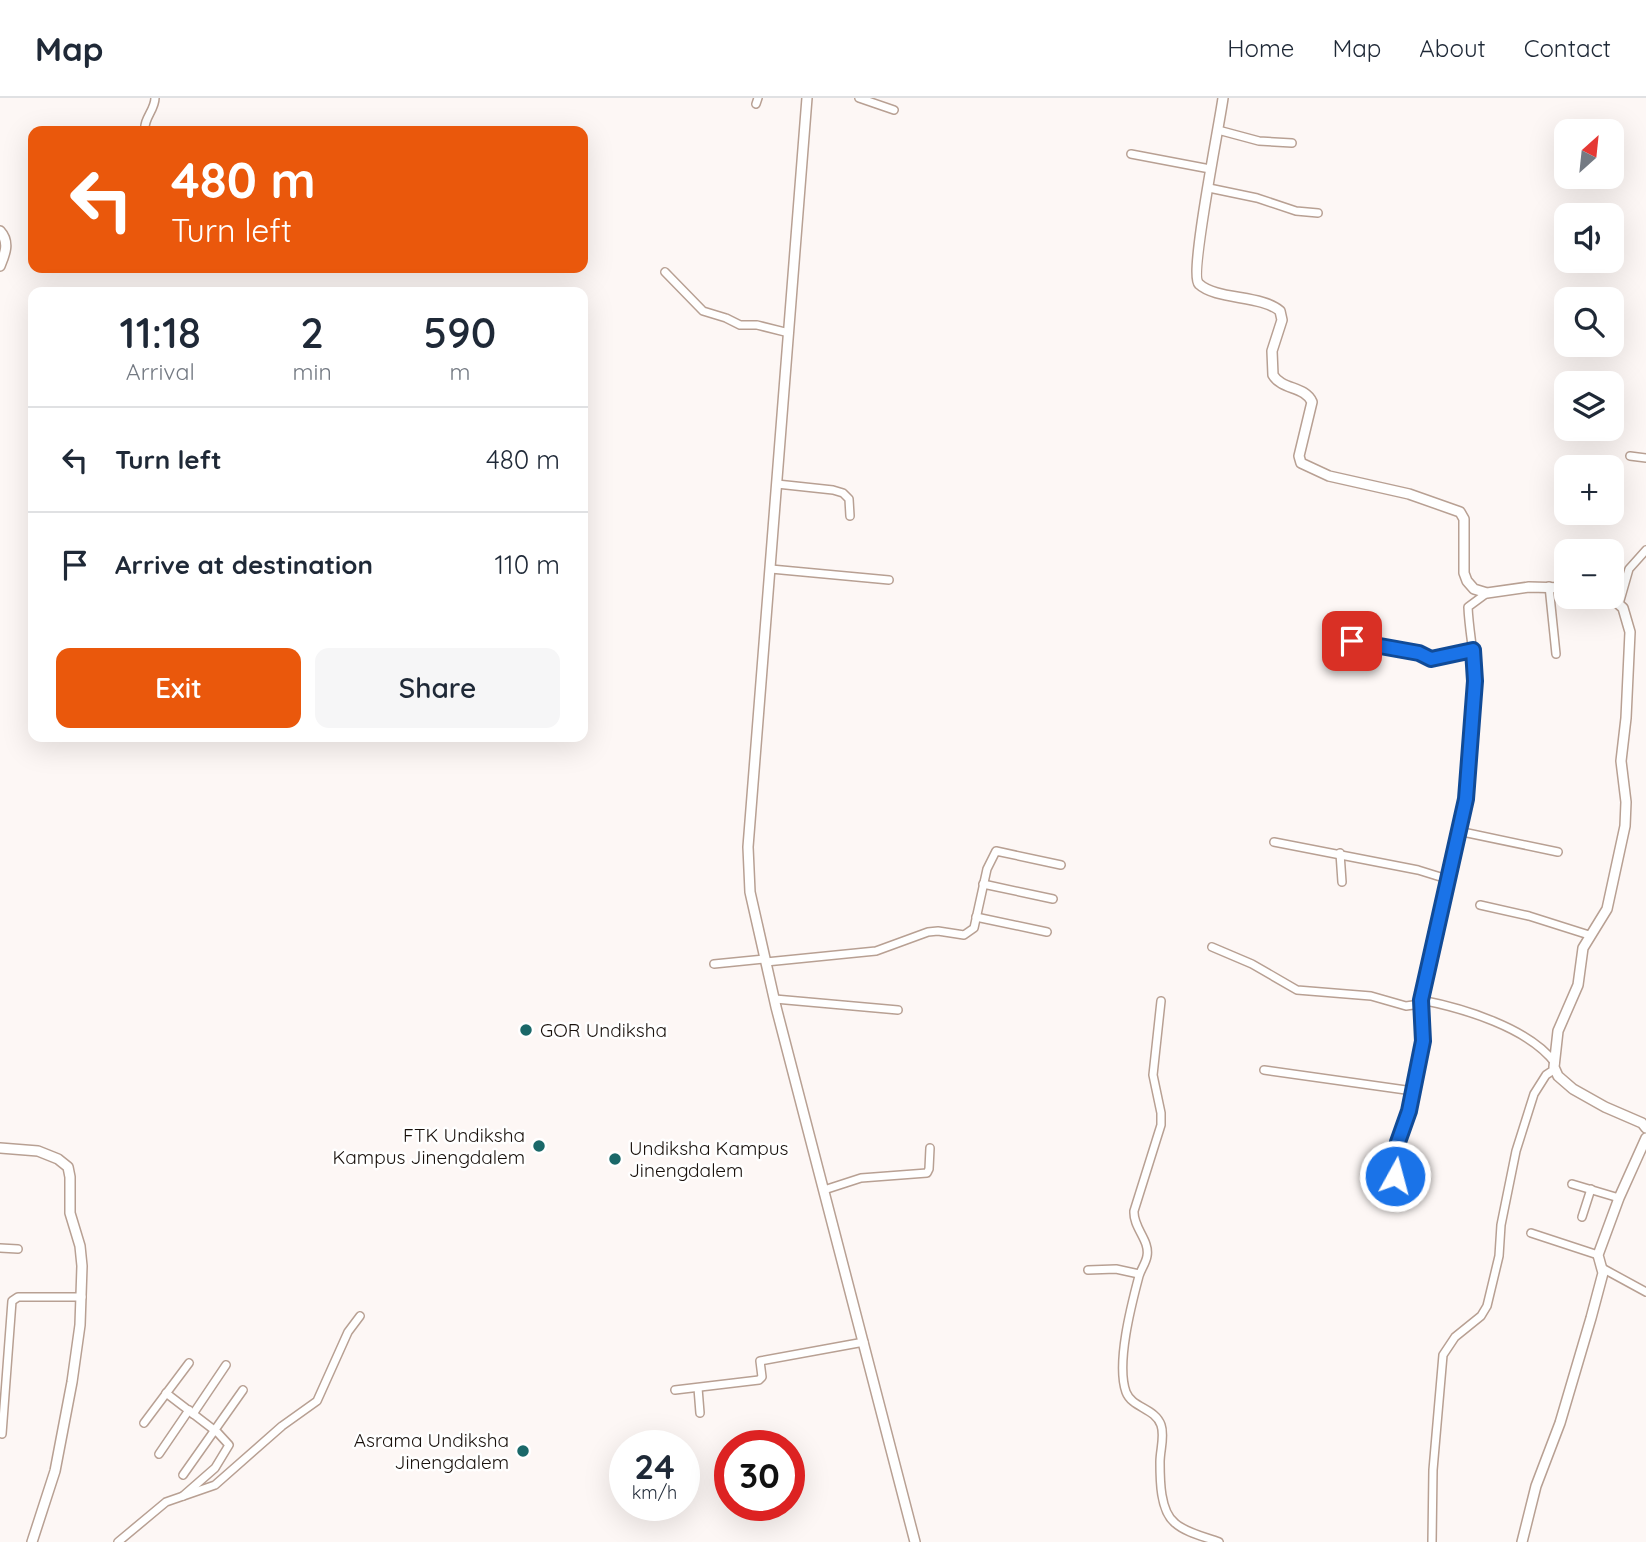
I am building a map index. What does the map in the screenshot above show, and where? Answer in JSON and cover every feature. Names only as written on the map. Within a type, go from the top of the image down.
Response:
[{"type":"street","points":[[145,126],[155,98]]},
{"type":"street","points":[[807,98],[748,872],[753,909],[775,999],[915,1542]]},
{"type":"street","points":[[859,98],[894,110]]},
{"type":"street","points":[[1223,98],[1200,234],[1195,278],[1198,284],[1264,303],[1280,311],[1282,320],[1272,351],[1273,375],[1282,385],[1307,394],[1312,402],[1300,461],[1329,476],[1409,494],[1460,512],[1464,519],[1465,577],[1471,587],[1487,593]]},
{"type":"street","points":[[1218,130],[1259,141],[1292,143]]},
{"type":"street","points":[[1131,154],[1210,169]]},
{"type":"street","points":[[1209,188],[1257,198],[1297,211],[1318,213]]},
{"type":"street","points":[[0,231],[7,244],[0,264]]},
{"type":"street","points":[[665,272],[703,312],[726,318],[739,325],[757,325],[789,333]]},
{"type":"street","points":[[1630,456],[1646,458]]},
{"type":"street","points":[[777,484],[839,492],[849,499],[850,516]]},
{"type":"street","points":[[1624,587],[1628,573],[1646,550]]},
{"type":"street","points":[[771,569],[889,580]]},
{"type":"street","points":[[1549,586],[1556,654]]},
{"type":"street","points":[[1383,1200],[1396,1172],[1398,1142],[1413,1091],[1423,1036],[1421,1000],[1466,799],[1475,681],[1468,607],[1487,593],[1517,587],[1554,587]]},
{"type":"street","points":[[1432,1542],[1433,1470],[1443,1355],[1455,1337],[1481,1316],[1487,1306],[1499,1256],[1502,1220],[1516,1152],[1529,1107],[1543,1078],[1555,1066],[1558,1031],[1578,985],[1583,948],[1609,903],[1626,817],[1626,790],[1621,761],[1630,632],[1622,609]]},
{"type":"street","points":[[1352,641],[1419,653],[1431,659],[1473,650]]},
{"type":"street","points":[[1458,831],[1558,852]]},
{"type":"street","points":[[1275,842],[1340,853],[1447,879]]},
{"type":"street","points":[[714,964],[876,951],[928,932],[964,935],[974,928],[987,869],[996,850],[1060,865]]},
{"type":"street","points":[[1340,853],[1342,882]]},
{"type":"street","points":[[983,884],[1053,899]]},
{"type":"street","points":[[1480,905],[1529,916],[1589,935]]},
{"type":"street","points":[[976,917],[1047,932]]},
{"type":"street","points":[[1212,947],[1252,964],[1297,990],[1371,996],[1406,1006],[1421,1000],[1455,1007],[1507,1028],[1539,1046],[1555,1066],[1560,1078],[1573,1089],[1642,1123],[1646,1128]]},
{"type":"street","points":[[775,999],[898,1010]]},
{"type":"street","points":[[1161,1001],[1153,1075],[1161,1125],[1134,1211],[1134,1221],[1147,1251],[1122,1348],[1126,1390],[1131,1399],[1156,1416],[1161,1426],[1163,1495],[1171,1519],[1181,1527],[1219,1542]]},
{"type":"street","points":[[1264,1070],[1413,1091]]},
{"type":"street","points":[[1646,1138],[1642,1160],[1619,1198],[1597,1260],[1602,1268],[1646,1292]]},
{"type":"street","points":[[0,1148],[38,1151],[58,1159],[68,1167],[70,1217],[82,1259],[82,1297],[76,1359],[51,1487],[32,1542]]},
{"type":"street","points":[[824,1190],[860,1178],[927,1173],[930,1148]]},
{"type":"street","points":[[1572,1184],[1619,1198]]},
{"type":"street","points":[[1582,1217],[1591,1189]]},
{"type":"street","points":[[1531,1233],[1598,1255]]},
{"type":"street","points":[[0,1248],[19,1249]]},
{"type":"street","points":[[1522,1542],[1536,1486],[1576,1372],[1602,1268]]},
{"type":"street","points":[[1088,1270],[1116,1269],[1139,1274]]},
{"type":"street","points":[[2,1434],[12,1301],[18,1297],[82,1297]]},
{"type":"street","points":[[118,1542],[158,1507],[215,1485],[282,1426],[309,1409],[317,1401],[344,1340],[359,1316]]},
{"type":"street","points":[[675,1390],[760,1379],[760,1361],[864,1342]]},
{"type":"street","points":[[144,1423],[189,1363]]},
{"type":"street","points":[[159,1454],[226,1364]]},
{"type":"street","points":[[698,1388],[700,1413]]},
{"type":"street","points":[[183,1475],[243,1390]]},
{"type":"street","points":[[166,1393],[228,1442],[229,1449],[215,1468],[183,1496]]},
{"type":"place","name":"GOR Undiksha","points":[[526,1030]]},
{"type":"place","name":"FTK Undiksha Kampus Jinengdalem","points":[[539,1146]]},
{"type":"place","name":"Undiksha Kampus Jinengdalem","points":[[615,1159]]},
{"type":"place","name":"Asrama Undiksha Jinengdalem","points":[[523,1451]]},
{"type":"route","points":[[1352,641],[1419,653],[1428,659],[1473,650],[1475,681],[1466,799],[1421,1000],[1423,1041],[1409,1111],[1398,1142],[1395,1176]]}]
